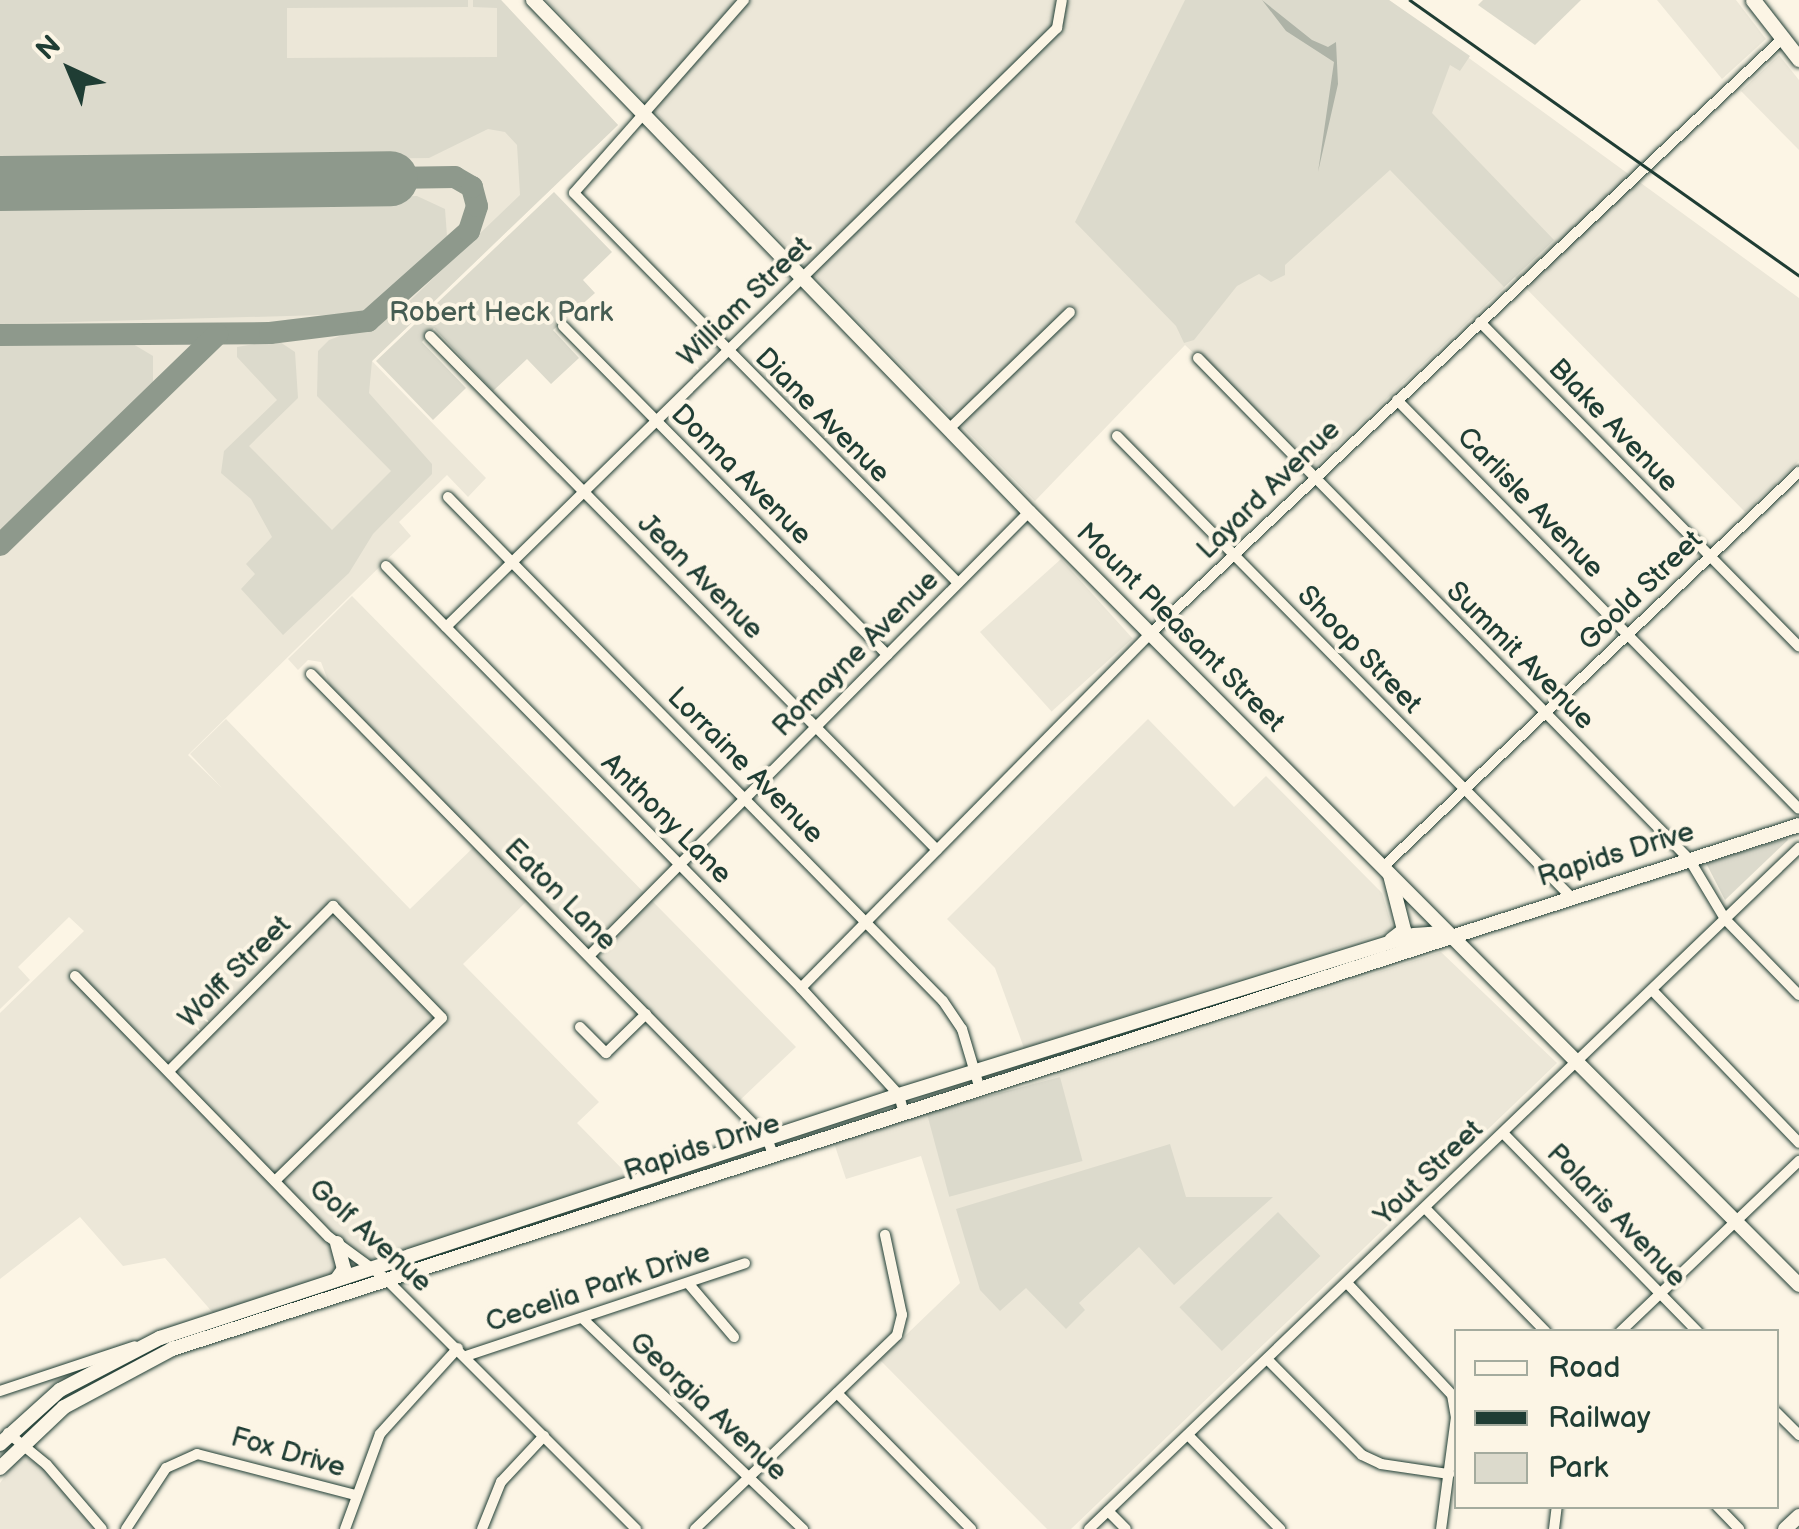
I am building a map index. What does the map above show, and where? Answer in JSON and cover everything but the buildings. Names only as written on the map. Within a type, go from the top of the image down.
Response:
[{"type":"main road","points":[[1753,0],[1799,59]]},
{"type":"street","name":"Mount Pleasant Street","points":[[533,0],[1028,512],[1799,1284]]},
{"type":"street","points":[[645,120],[694,52],[744,0]]},
{"type":"street","name":"William Street","points":[[446,627],[1057,28],[1063,2]]},
{"type":"street","name":"Layard Avenue","points":[[801,988],[1150,634],[1782,40]]},
{"type":"street","name":"Diane Avenue","points":[[645,120],[574,193],[726,352],[958,583]]},
{"type":"street","points":[[949,429],[1070,312]]},
{"type":"street","name":"Blake Avenue","points":[[1480,322],[1799,647]]},
{"type":"street","name":"Donna Avenue","points":[[563,326],[887,655]]},
{"type":"street","name":"Jean Avenue","points":[[430,336],[937,850]]},
{"type":"street","name":"Summit Avenue","points":[[1198,358],[1689,858],[1725,919],[1799,995]]},
{"type":"street","name":"Carlisle Avenue","points":[[1397,400],[1799,809]]},
{"type":"street","name":"Shoop Street","points":[[1118,436],[1569,895]]},
{"type":"street","name":"Goold Street","points":[[1386,870],[1465,789],[1799,472]]},
{"type":"street","name":"Lorraine Avenue","points":[[448,497],[951,1009],[977,1080]]},
{"type":"street","name":"Romayne Avenue","points":[[589,956],[1028,512]]},
{"type":"street","name":"Anthony Lane","points":[[386,566],[801,988],[901,1103]]},
{"type":"street","name":"Eaton Lane","points":[[311,674],[646,1014],[769,1145]]},
{"type":"street","name":"Rapids Drive","points":[[273,1308],[371,1268],[440,1253],[901,1103],[1389,959],[1448,933],[1799,825]]},
{"type":"street","name":"Yout Street","points":[[1089,1529],[1799,848]]},
{"type":"street","points":[[1385,945],[1404,930],[1386,870]]},
{"type":"street","name":"Wolff Street","points":[[169,1071],[333,906],[442,1018],[276,1180]]},
{"type":"street","name":"Rapids Drive","points":[[977,1080],[1385,945],[1448,933]]},
{"type":"street","name":"Golf Avenue","points":[[75,976],[337,1243],[385,1278],[462,1352],[633,1528]]},
{"type":"street","points":[[1652,990],[1799,1143]]},
{"type":"street","points":[[580,1027],[606,1053],[646,1014]]},
{"type":"street","name":"Polaris Avenue","points":[[1503,1132],[1695,1329]]},
{"type":"street","points":[[1623,1329],[1799,1161]]},
{"type":"street","points":[[1425,1208],[1543,1329]]},
{"type":"street","points":[[695,1529],[897,1335],[902,1315],[884,1236]]},
{"type":"street","points":[[337,1243],[344,1268],[337,1279]]},
{"type":"street","name":"Rapids Drive","points":[[99,1377],[199,1332],[385,1278],[440,1253]]},
{"type":"street","name":"Cecelia Park Drive","points":[[462,1352],[582,1318],[745,1263]]},
{"type":"street","points":[[1347,1283],[1452,1396],[1454,1406]]},
{"type":"street","points":[[688,1284],[734,1338]]},
{"type":"street","name":"Georgia Avenue","points":[[582,1318],[698,1435],[751,1476],[803,1529]]},
{"type":"street","name":"Rapids Drive","points":[[0,1391],[160,1338],[199,1332]]},
{"type":"street","points":[[0,1468],[7,1437],[160,1338]]},
{"type":"street","points":[[345,1529],[354,1495],[390,1419],[462,1352]]},
{"type":"street","points":[[1267,1359],[1362,1455],[1381,1464],[1448,1474]]},
{"type":"street","points":[[837,1393],[970,1529]]},
{"type":"street","points":[[1779,1415],[1799,1435]]},
{"type":"street","points":[[1440,1529],[1454,1431]]},
{"type":"street","points":[[1188,1435],[1280,1529]]},
{"type":"street","points":[[482,1529],[501,1482],[544,1436]]},
{"type":"street","points":[[7,1437],[102,1529]]},
{"type":"street","name":"Fox Drive","points":[[126,1529],[166,1468],[197,1454],[354,1495]]},
{"type":"street","points":[[1721,1509],[1740,1529]]},
{"type":"street","points":[[1108,1511],[1126,1529]]},
{"type":"street","points":[[1785,1529],[1799,1516]]},
{"type":"shaded area","points":[[0,0],[501,0],[618,125],[372,361],[486,478],[468,497],[447,475],[399,522],[411,536],[188,755],[222,788],[190,754],[226,719],[410,909],[481,840],[330,686],[321,662],[308,660],[298,670],[288,659],[352,596],[796,1047],[738,1102],[534,894],[463,964],[599,1102],[577,1123],[630,1177],[214,1314],[165,1258],[123,1266],[80,1217],[0,1279],[0,1013],[84,931],[69,917],[18,967],[30,980],[0,1009]]},
{"type":"shaded area","points":[[546,0],[1389,0],[1799,298],[1799,461],[1745,512],[1515,277],[1314,468],[1185,345],[1035,501]]},
{"type":"shaded area","points":[[1262,0],[1312,40],[1328,47],[1336,42],[1338,84],[1318,172],[1334,62],[1286,31]]},
{"type":"shaded area","points":[[1657,0],[1736,0],[1766,39],[1722,79]]},
{"type":"shaded area","points":[[1779,55],[1799,80],[1799,150],[1741,91]]},
{"type":"shaded area","points":[[1061,559],[1133,639],[1052,711],[980,632]]},
{"type":"shaded area","points":[[1148,719],[1234,807],[1266,776],[1382,893],[1393,930],[1024,1048],[995,968],[947,919]]},
{"type":"shaded area","points":[[1441,952],[1557,1063],[1071,1529],[1047,1529],[880,1360],[960,1283],[921,1156],[846,1179],[832,1137],[1018,1088]]},
{"type":"shaded area","points":[[21,1454],[41,1466],[94,1529],[0,1529],[0,1483]]},
{"type":"green space","points":[[0,0],[468,0],[468,7],[287,8],[287,58],[497,57],[497,8],[473,7],[473,0],[501,0],[618,125],[372,361],[369,393],[432,464],[432,474],[373,534],[349,573],[283,635],[241,589],[255,574],[246,564],[272,537],[251,499],[221,473],[224,451],[277,400],[237,357],[237,347],[277,340],[295,352],[298,398],[249,446],[332,530],[391,471],[317,396],[318,351],[329,340],[394,316],[520,195],[517,145],[505,132],[488,129],[429,158],[0,163]]},
{"type":"green space","points":[[1185,0],[1389,0],[1470,56],[1460,71],[1450,65],[1432,113],[1554,240],[1504,287],[1390,170],[1285,265],[1285,275],[1271,282],[1259,274],[1237,286],[1194,340],[1184,343],[1176,326],[1075,222]]},
{"type":"green space","points":[[1483,0],[1581,0],[1535,45],[1478,5]]},
{"type":"green space","name":"Robert Heck Park","points":[[554,192],[612,252],[583,280],[595,293],[553,330],[579,358],[551,384],[527,359],[493,391],[434,328],[422,342],[466,388],[433,420],[376,361]]},
{"type":"green space","points":[[417,196],[445,209],[447,236],[387,297],[357,314],[0,324],[0,201]]},
{"type":"green space","points":[[128,341],[153,356],[153,388],[0,535],[0,343]]},
{"type":"green space","points":[[1788,840],[1725,900],[1706,863]]},
{"type":"green space","points":[[1060,1077],[1083,1161],[949,1197],[927,1113]]},
{"type":"green space","points":[[1170,1144],[1186,1197],[1273,1197],[1174,1285],[1139,1247],[1079,1303],[1085,1310],[1066,1329],[1026,1288],[1000,1311],[980,1290],[956,1209]]},
{"type":"green space","points":[[1278,1212],[1320,1256],[1222,1351],[1179,1307]]},
{"type":"taxiway","points":[[0,335],[270,333],[368,321],[469,231],[477,206],[472,187],[455,177],[390,178]]},
{"type":"taxiway","points":[[0,545],[218,334]]},
{"type":"runway","points":[[0,183],[390,178]]},
{"type":"railway","points":[[1410,0],[1799,275]]}]
